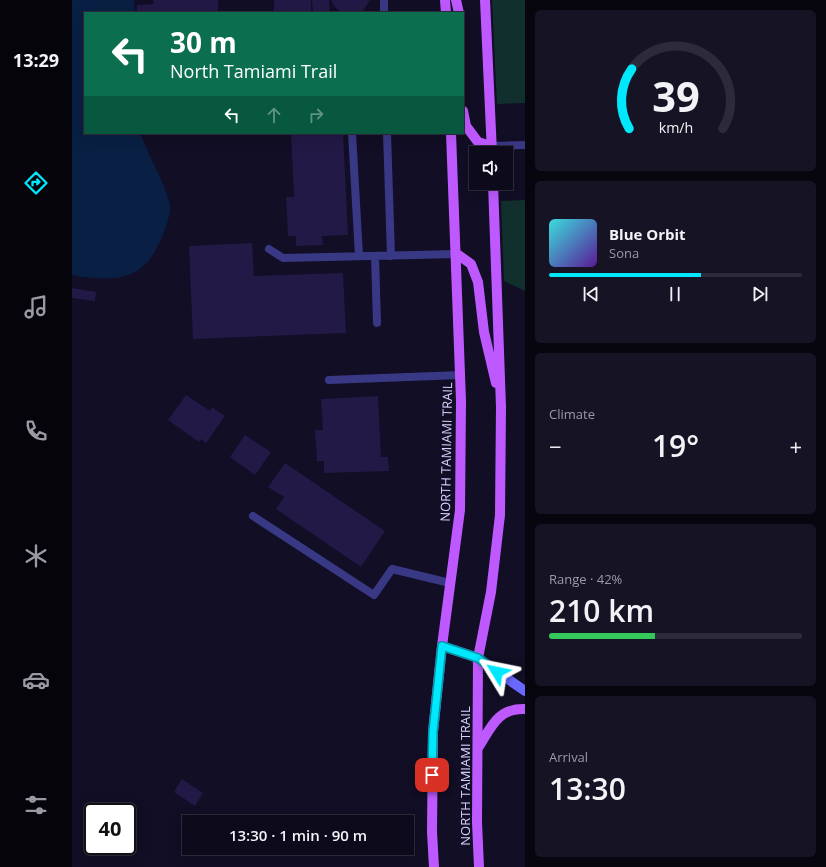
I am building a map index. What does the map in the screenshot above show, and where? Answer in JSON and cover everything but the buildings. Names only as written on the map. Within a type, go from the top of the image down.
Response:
[{"type":"main road","points":[[445,0],[446,12]]},
{"type":"main road","points":[[456,0],[459,12]]},
{"type":"main road","points":[[485,0],[492,146]]},
{"type":"main road","points":[[464,116],[466,126],[470,132],[478,142],[486,146]]},
{"type":"main road","name":"NORTH TAMIAMI TRAIL","points":[[434,867],[432,832],[433,732],[442,646],[460,510],[461,375],[451,134]]},
{"type":"main road","name":"NORTH TAMIAMI TRAIL","points":[[479,867],[477,822],[478,658],[491,592],[500,515],[501,407],[493,190]]},
{"type":"main road","points":[[457,254],[471,264],[478,282],[484,332],[501,407]]},
{"type":"main road","points":[[478,748],[495,720],[510,710],[525,709]]},
{"type":"street","points":[[442,646],[478,658],[525,691]]},
{"type":"lane","points":[[384,0],[384,12]]},
{"type":"lane","points":[[352,134],[359,256]]},
{"type":"lane","points":[[387,134],[391,256]]},
{"type":"lane","points":[[513,146],[525,145]]},
{"type":"lane","points":[[269,249],[283,258],[457,254]]},
{"type":"lane","points":[[375,256],[377,323]]},
{"type":"lane","points":[[329,380],[461,375]]},
{"type":"lane","points":[[253,516],[374,595],[392,569],[450,583]]},
{"type":"green space","points":[[492,0],[525,0],[525,103],[497,104]]},
{"type":"green space","points":[[525,200],[525,291],[504,281],[501,201]]},
{"type":"water","points":[[72,0],[134,0],[135,12],[84,12],[84,134],[140,134],[167,195],[170,207],[169,214],[157,248],[145,265],[137,271],[129,275],[108,278],[90,278],[72,275]]},
{"type":"route","points":[[432,775],[433,732],[442,646],[478,658],[497,672]]}]
